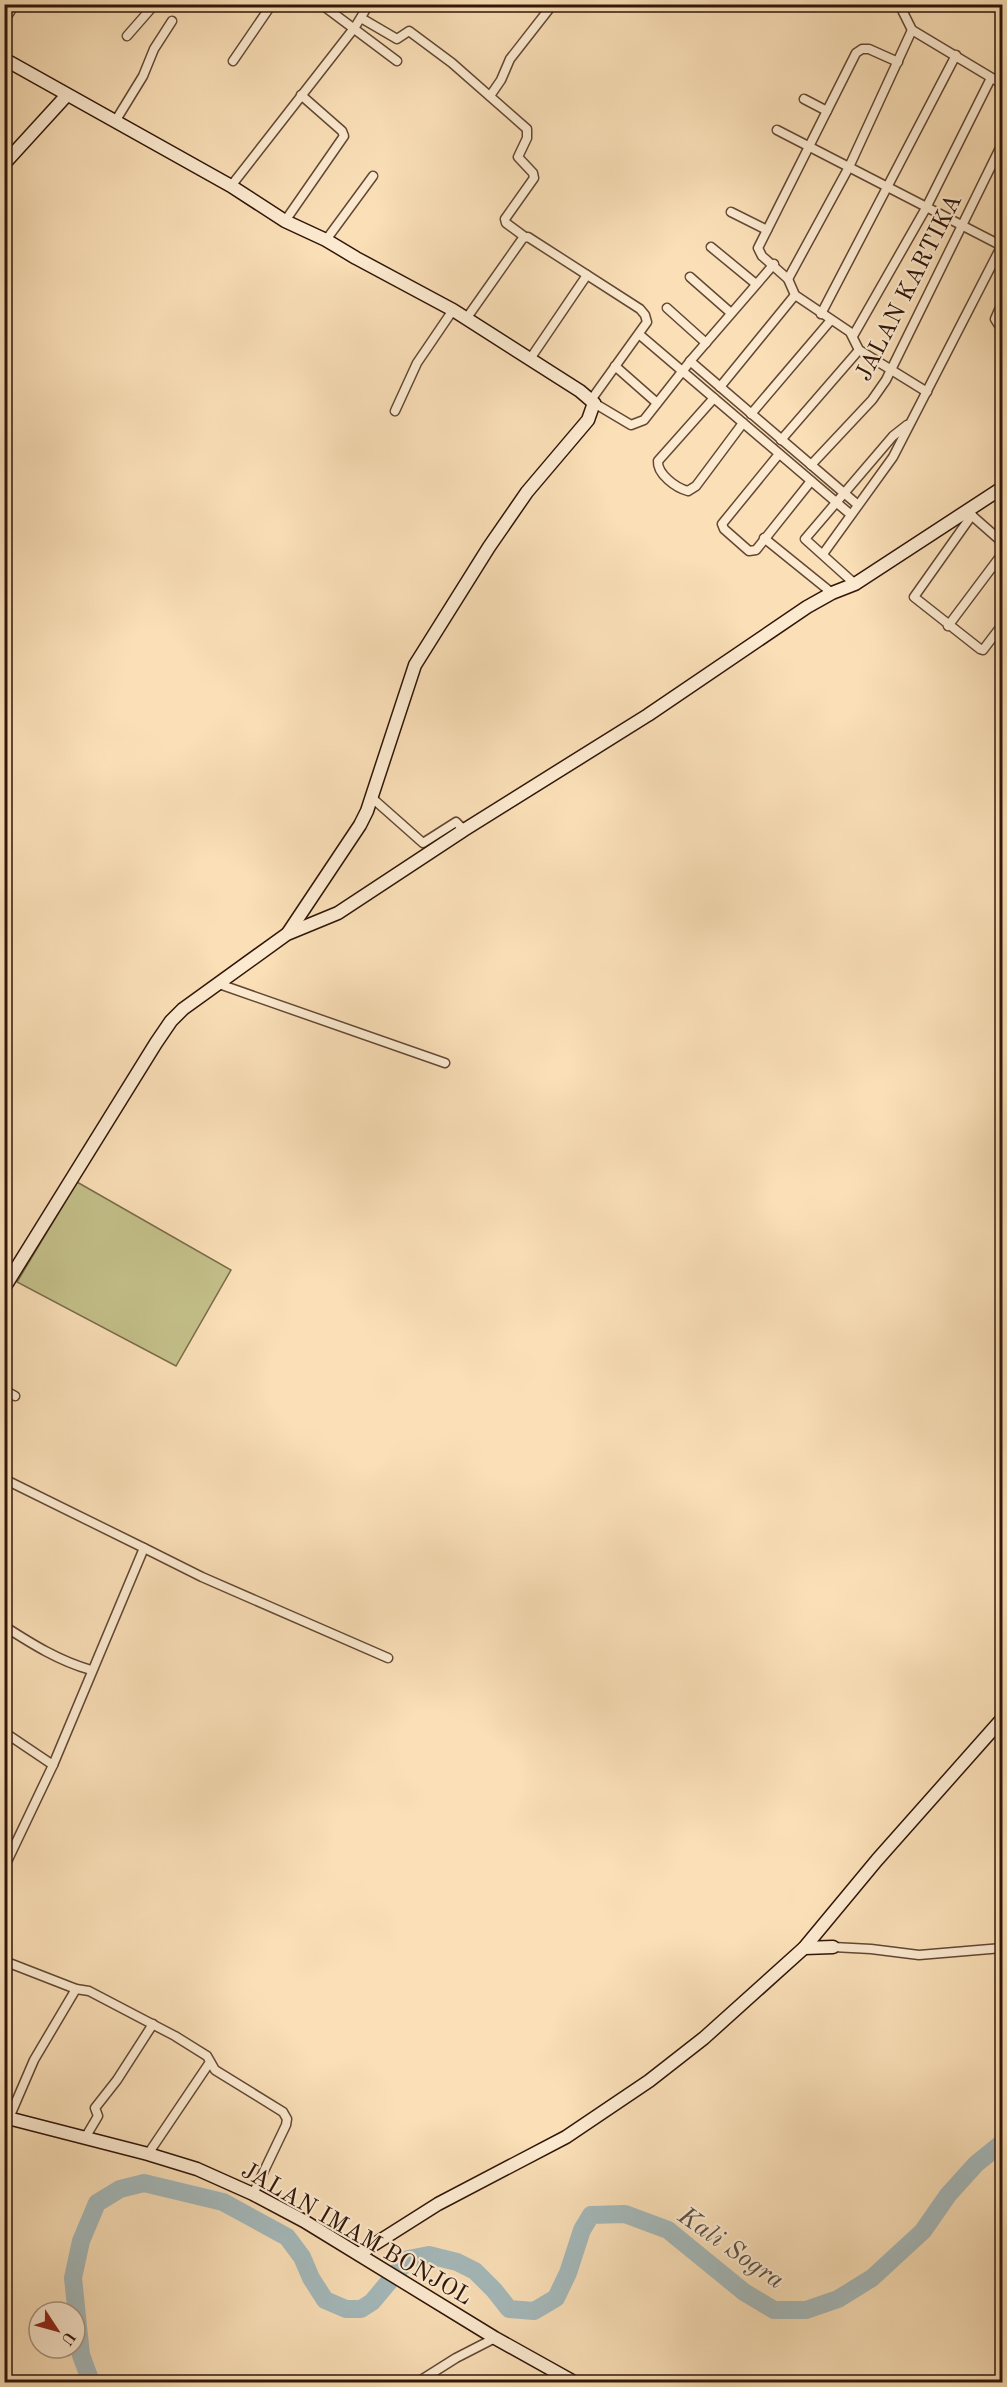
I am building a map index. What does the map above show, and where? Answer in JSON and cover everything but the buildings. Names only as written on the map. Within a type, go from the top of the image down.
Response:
[{"type":"street","points":[[4,21],[15,4]]},
{"type":"street","points":[[127,36],[155,4]]},
{"type":"street","points":[[233,61],[272,4]]},
{"type":"street","points":[[321,4],[355,27],[397,61]]},
{"type":"street","points":[[231,186],[355,27],[369,4]]},
{"type":"street","points":[[490,96],[501,80],[510,59],[553,4]]},
{"type":"street","points":[[899,4],[912,30],[1002,84]]},
{"type":"street","points":[[287,934],[360,825],[415,665],[527,492],[588,420],[593,402],[615,366],[640,335],[647,322],[640,309],[551,250],[525,237],[504,221],[534,178],[533,173],[518,158],[528,131],[452,63],[409,32],[397,39],[361,18]]},
{"type":"street","points":[[116,120],[143,76],[154,49],[172,21]]},
{"type":"street","points":[[788,279],[817,230],[849,167],[912,30]]},
{"type":"street","points":[[898,62],[869,49],[862,49],[856,53],[758,248],[762,256],[774,264],[788,279],[795,295],[853,336],[859,350],[927,392]]},
{"type":"street","points":[[821,314],[956,55]]},
{"type":"street","points":[[4,59],[116,120],[285,220],[453,310],[631,425],[644,420],[690,361],[774,264]]},
{"type":"street","points":[[853,336],[926,208],[991,78]]},
{"type":"street","points":[[4,165],[67,95]]},
{"type":"street","points":[[285,220],[344,136],[342,131],[301,95]]},
{"type":"street","points":[[804,99],[827,111]]},
{"type":"street","points":[[777,130],[1002,246],[893,457],[823,554]]},
{"type":"street","name":"JALAN KARTIKA","points":[[811,465],[872,400],[892,370],[1002,144]]},
{"type":"street","points":[[326,240],[374,176]]},
{"type":"street","points":[[731,212],[767,230]]},
{"type":"street","points":[[466,319],[525,237]]},
{"type":"street","points":[[711,247],[756,284]]},
{"type":"street","points":[[530,359],[587,275]]},
{"type":"street","points":[[690,277],[731,313]]},
{"type":"street","points":[[720,387],[795,295]]},
{"type":"street","points":[[1002,303],[995,319],[1002,330]]},
{"type":"street","points":[[667,308],[706,343]]},
{"type":"street","points":[[395,411],[417,363],[453,310]]},
{"type":"street","points":[[751,414],[831,320]]},
{"type":"street","points":[[640,335],[850,514]]},
{"type":"street","points":[[781,440],[859,350]]},
{"type":"street","points":[[690,361],[858,505]]},
{"type":"street","points":[[615,366],[657,404]]},
{"type":"street","points":[[714,398],[658,461],[657,468],[660,472],[682,490],[688,491],[696,486],[743,423]]},
{"type":"street","points":[[855,584],[805,539],[893,436],[909,424]]},
{"type":"street","points":[[779,454],[722,524],[724,530],[749,550],[756,550],[811,481]]},
{"type":"street","points":[[4,1288],[171,1021],[183,1009],[287,934],[338,913],[464,830],[648,715],[832,593],[855,584],[969,514],[1002,488]]},
{"type":"street","points":[[969,514],[1002,542]]},
{"type":"street","points":[[969,514],[914,597],[973,646],[983,650],[1002,625]]},
{"type":"street","points":[[764,538],[832,593]]},
{"type":"street","points":[[948,626],[1002,554]]},
{"type":"street","points":[[371,797],[423,843],[456,822],[464,830]]},
{"type":"street","points":[[219,984],[445,1063]]},
{"type":"street","points":[[4,1390],[15,1396]]},
{"type":"street","points":[[4,1479],[202,1577],[388,1658]]},
{"type":"street","points":[[4,1868],[53,1765],[144,1548]]},
{"type":"street","points":[[4,1626],[46,1652],[91,1670]]},
{"type":"street","points":[[359,2254],[438,2204],[566,2138],[649,2081],[704,2038],[804,1948],[1002,1719]]},
{"type":"street","points":[[4,1732],[53,1765]]},
{"type":"street","points":[[821,1928],[826,1941],[833,1947]]},
{"type":"street","points":[[804,1948],[871,1949],[919,1955],[1002,1948]]},
{"type":"street","points":[[4,1961],[76,1989],[89,1991],[153,2024],[207,2056],[215,2070],[286,2115],[283,2131],[253,2193]]},
{"type":"street","points":[[7,2117],[34,2060],[76,1989]]},
{"type":"street","points":[[85,2138],[98,2116],[94,2109],[117,2080],[153,2024]]},
{"type":"street","points":[[148,2154],[210,2062]]},
{"type":"street","name":"JALAN IMAM BONJOL","points":[[7,2117],[197,2169],[253,2193],[359,2254],[495,2338],[574,2382]]},
{"type":"street","points":[[418,2382],[456,2358],[495,2338]]},
{"type":"shaded area","points":[[77,1182],[231,1270],[176,1366],[17,1282]]},
{"type":"waterway","name":"Kali Sogra","points":[[91,2382],[81,2355],[73,2278],[81,2241],[97,2203],[120,2189],[144,2183],[223,2202],[287,2237],[302,2257],[311,2278],[325,2300],[346,2309],[361,2309],[372,2302],[408,2259],[429,2255],[457,2262],[475,2271],[509,2309],[534,2311],[556,2298],[568,2273],[582,2230],[591,2215],[625,2214],[668,2230],[744,2292],[774,2310],[806,2310],[838,2299],[872,2278],[923,2231],[948,2195],[976,2164],[1002,2143]]}]
